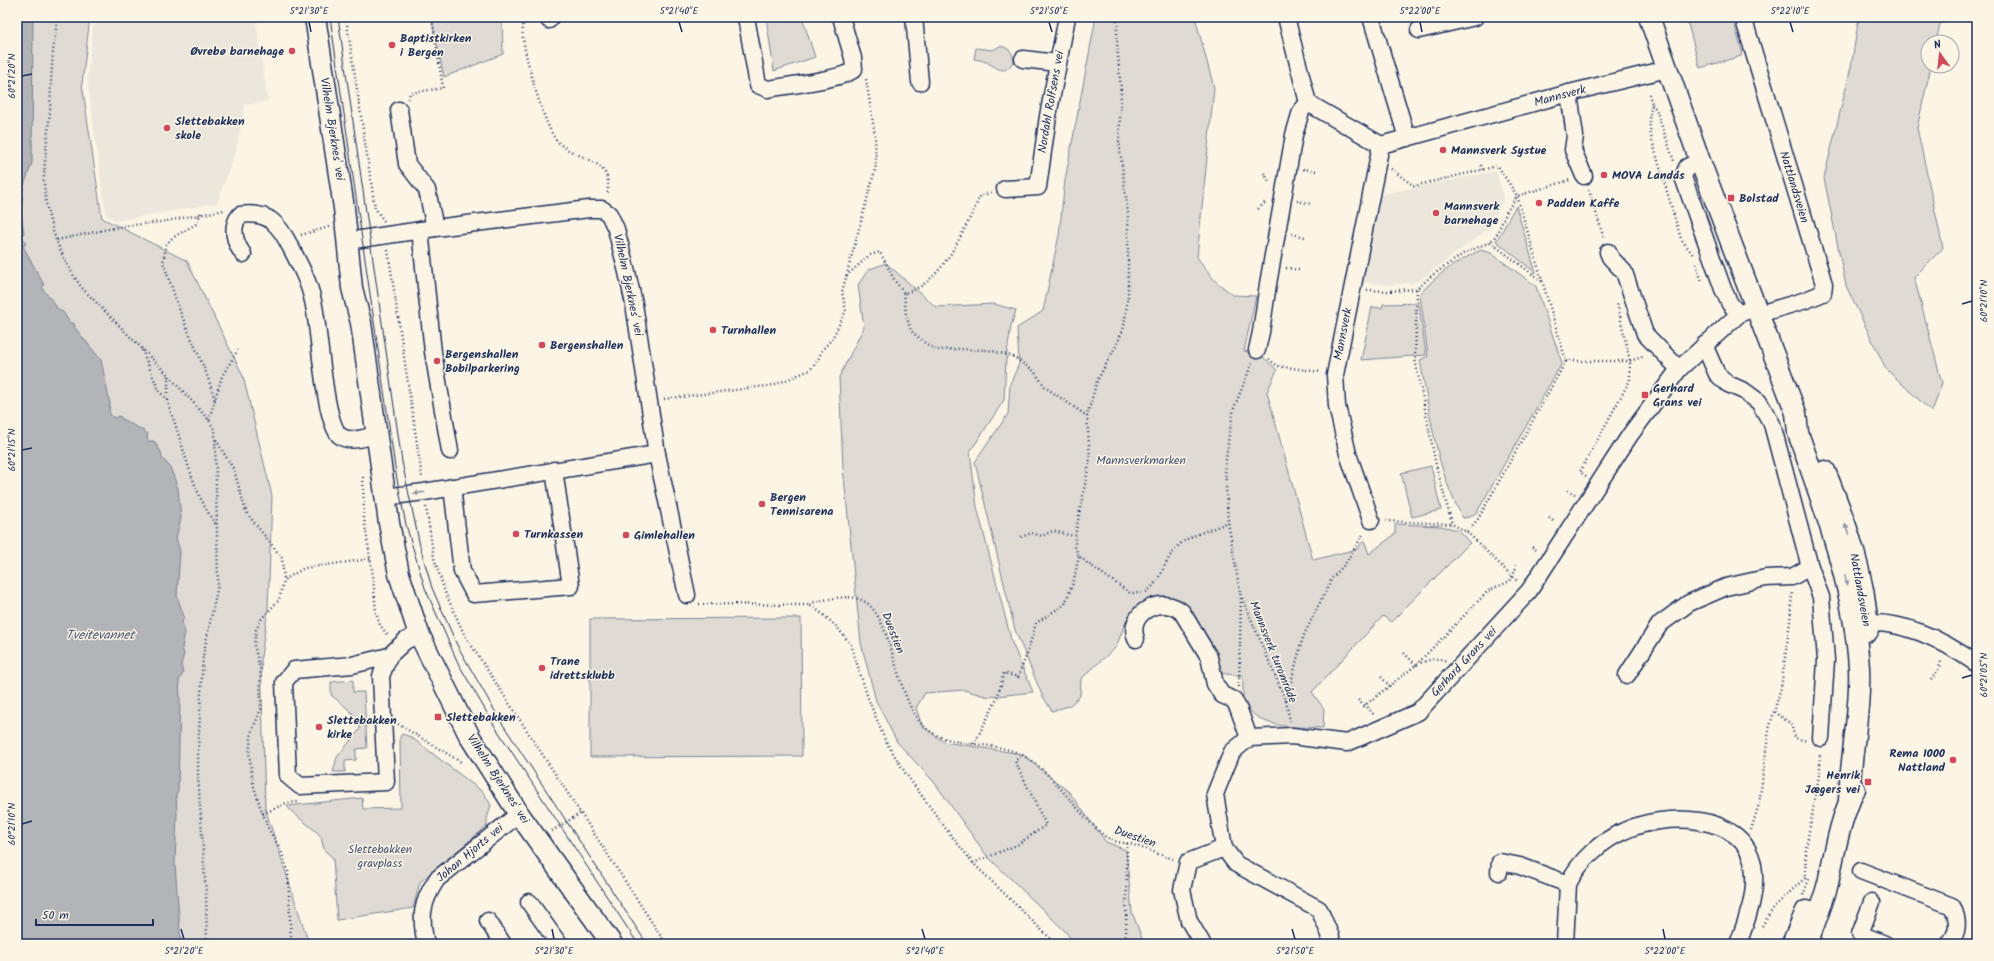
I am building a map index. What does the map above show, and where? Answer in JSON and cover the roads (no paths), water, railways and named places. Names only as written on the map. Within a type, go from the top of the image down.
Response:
[{"type":"main road","name":"Vilhelm Bjerknes' vei","points":[[315,17],[347,241],[352,288],[361,323],[385,497],[399,574],[419,634],[470,737],[519,814],[612,944]]},
{"type":"main road","name":"Nattlandsveien","points":[[1649,17],[1751,311],[1796,413],[1808,428],[1842,514],[1861,580],[1858,712],[1849,801],[1833,854],[1828,884],[1807,944]]},
{"type":"main road","name":"Nattlandsveien","points":[[1792,944],[1825,862],[1833,854]]},
{"type":"street","points":[[746,17],[758,85],[768,89],[832,78],[852,71],[854,69],[853,58],[841,17]]},
{"type":"street","points":[[914,17],[920,82]]},
{"type":"street","name":"Nordahl Rolfsens vei","points":[[1005,189],[1038,187],[1040,164],[1057,62],[1067,17]]},
{"type":"street","points":[[1286,17],[1308,103],[1381,145]]},
{"type":"street","points":[[1371,17],[1406,138]]},
{"type":"street","points":[[1418,30],[1475,17]]},
{"type":"street","name":"Nattlandsveien","points":[[1743,17],[1824,284],[1823,293],[1806,300],[1751,311]]},
{"type":"street","points":[[1024,58],[1057,62]]},
{"type":"street","name":"Mannsverk","points":[[1371,520],[1348,454],[1337,406],[1334,374],[1381,145],[1569,93],[1667,69]]},
{"type":"street","points":[[1569,93],[1575,136],[1573,150],[1584,176]]},
{"type":"street","points":[[1257,350],[1294,135],[1301,111],[1308,103]]},
{"type":"street","points":[[399,110],[407,164],[427,190],[427,229],[433,352],[450,451]]},
{"type":"street","points":[[1700,161],[1687,167],[1683,177],[1723,289],[1730,304],[1751,311]]},
{"type":"street","name":"Vilhelm Bjerknes' vei","points":[[427,229],[589,209],[602,209],[609,214],[616,229],[634,304],[657,454],[687,595]]},
{"type":"street","points":[[243,254],[236,244],[235,238],[236,220],[240,215],[260,215],[274,222],[287,240],[303,272],[313,300],[330,414],[339,434],[344,438],[352,440],[377,435]]},
{"type":"street","points":[[347,241],[427,229]]},
{"type":"street","points":[[1608,252],[1610,257],[1624,272],[1645,334],[1661,352],[1679,368]]},
{"type":"street","name":"Gerhard Grans vei","points":[[1248,738],[1292,736],[1347,743],[1418,712],[1529,591],[1630,435],[1679,368],[1704,345],[1751,311]]},
{"type":"street","points":[[1704,345],[1717,374],[1728,384],[1744,391],[1759,402],[1772,424],[1810,567],[1820,596],[1826,660],[1821,738]]},
{"type":"street","points":[[385,497],[657,454]]},
{"type":"street","points":[[452,487],[462,571],[474,594],[571,586],[554,470]]},
{"type":"street","points":[[1627,675],[1660,624],[1689,603],[1726,587],[1766,578],[1792,577],[1810,567]]},
{"type":"street","points":[[1136,639],[1134,628],[1140,614],[1159,604],[1170,604],[1177,607],[1182,612],[1209,657],[1215,684],[1222,695],[1234,700],[1239,710],[1248,738],[1232,752],[1215,794],[1224,848],[1236,864],[1319,909],[1331,936],[1329,944]]},
{"type":"street","points":[[1861,623],[1876,621],[1890,623],[1936,639],[1951,645],[1977,664]]},
{"type":"street","points":[[392,652],[381,676],[386,782],[300,786],[288,776],[284,682],[294,670],[352,665],[392,652],[405,641],[419,634]]},
{"type":"street","name":"Johan Hjorts vei","points":[[426,944],[422,926],[422,911],[430,889],[437,879],[519,814]]},
{"type":"street","points":[[1565,944],[1568,884],[1572,876],[1598,847],[1623,831],[1650,821],[1668,820],[1706,821],[1729,831],[1750,854],[1753,865],[1753,895],[1738,944]]},
{"type":"street","points":[[1202,943],[1190,921],[1182,890],[1188,862],[1224,848]]},
{"type":"street","points":[[1499,872],[1500,862],[1520,866],[1568,884]]},
{"type":"street","points":[[1861,871],[1952,906],[1957,916],[1956,935],[1949,944]]},
{"type":"street","points":[[529,902],[559,944]]},
{"type":"street","points":[[1872,902],[1860,934],[1885,944]]},
{"type":"street","points":[[488,921],[503,944]]},
{"type":"water","name":"Tveitevannet","points":[[17,17],[33,17],[32,163],[23,188],[21,212],[24,233],[22,236],[26,244],[23,246],[44,285],[42,288],[59,310],[63,312],[70,323],[74,323],[75,328],[101,360],[111,415],[114,418],[119,416],[148,434],[148,441],[154,441],[161,452],[162,458],[170,467],[178,488],[181,518],[176,538],[180,551],[177,596],[184,617],[182,622],[185,633],[182,648],[184,654],[181,665],[183,673],[179,681],[178,791],[176,794],[177,814],[175,864],[181,944],[17,944]]},
{"type":"tram line","points":[[330,17],[396,474],[406,525],[425,588],[458,663],[494,725],[638,944]]},
{"type":"tram line","points":[[338,17],[402,462],[420,546],[432,588],[457,645],[500,720],[647,944]]},
{"type":"place","name":"Baptistkirken i Bergen","points":[[392,45]]},
{"type":"place","name":"Øvrebø barnehage","points":[[292,51]]},
{"type":"place","name":"Slettebakken skole","points":[[167,128]]},
{"type":"place","name":"Mannsverk Systue","points":[[1443,150]]},
{"type":"place","name":"MOVA Landås","points":[[1604,175]]},
{"type":"place","name":"Bolstad","points":[[1731,198]]},
{"type":"place","name":"Padden Kaffe","points":[[1539,203]]},
{"type":"place","name":"Mannsverk barnehage","points":[[1436,213]]},
{"type":"place","name":"Turnhallen","points":[[713,330]]},
{"type":"place","name":"Bergenshallen","points":[[542,345]]},
{"type":"place","name":"Bergenshallen Bobilparkering","points":[[437,361]]},
{"type":"place","name":"Gerhard Grans vei","points":[[1645,395]]},
{"type":"place","name":"Bergen Tennisarena","points":[[762,504]]},
{"type":"place","name":"Turnkassen","points":[[516,534]]},
{"type":"place","name":"Gimlehallen","points":[[626,535]]},
{"type":"place","name":"Trane idrettsklubb","points":[[542,668]]},
{"type":"place","name":"Slettebakken","points":[[438,717]]},
{"type":"place","name":"Slettebakken kirke","points":[[319,727]]},
{"type":"place","name":"Rema 1000 Nattland","points":[[1953,760]]},
{"type":"place","name":"Henrik Jægers vei","points":[[1868,782]]},
{"type":"park label","name":"Mannsverkmarken","points":[[1141,460]]},
{"type":"park label","name":"Slettebakken gravplass","points":[[380,856]]}]
